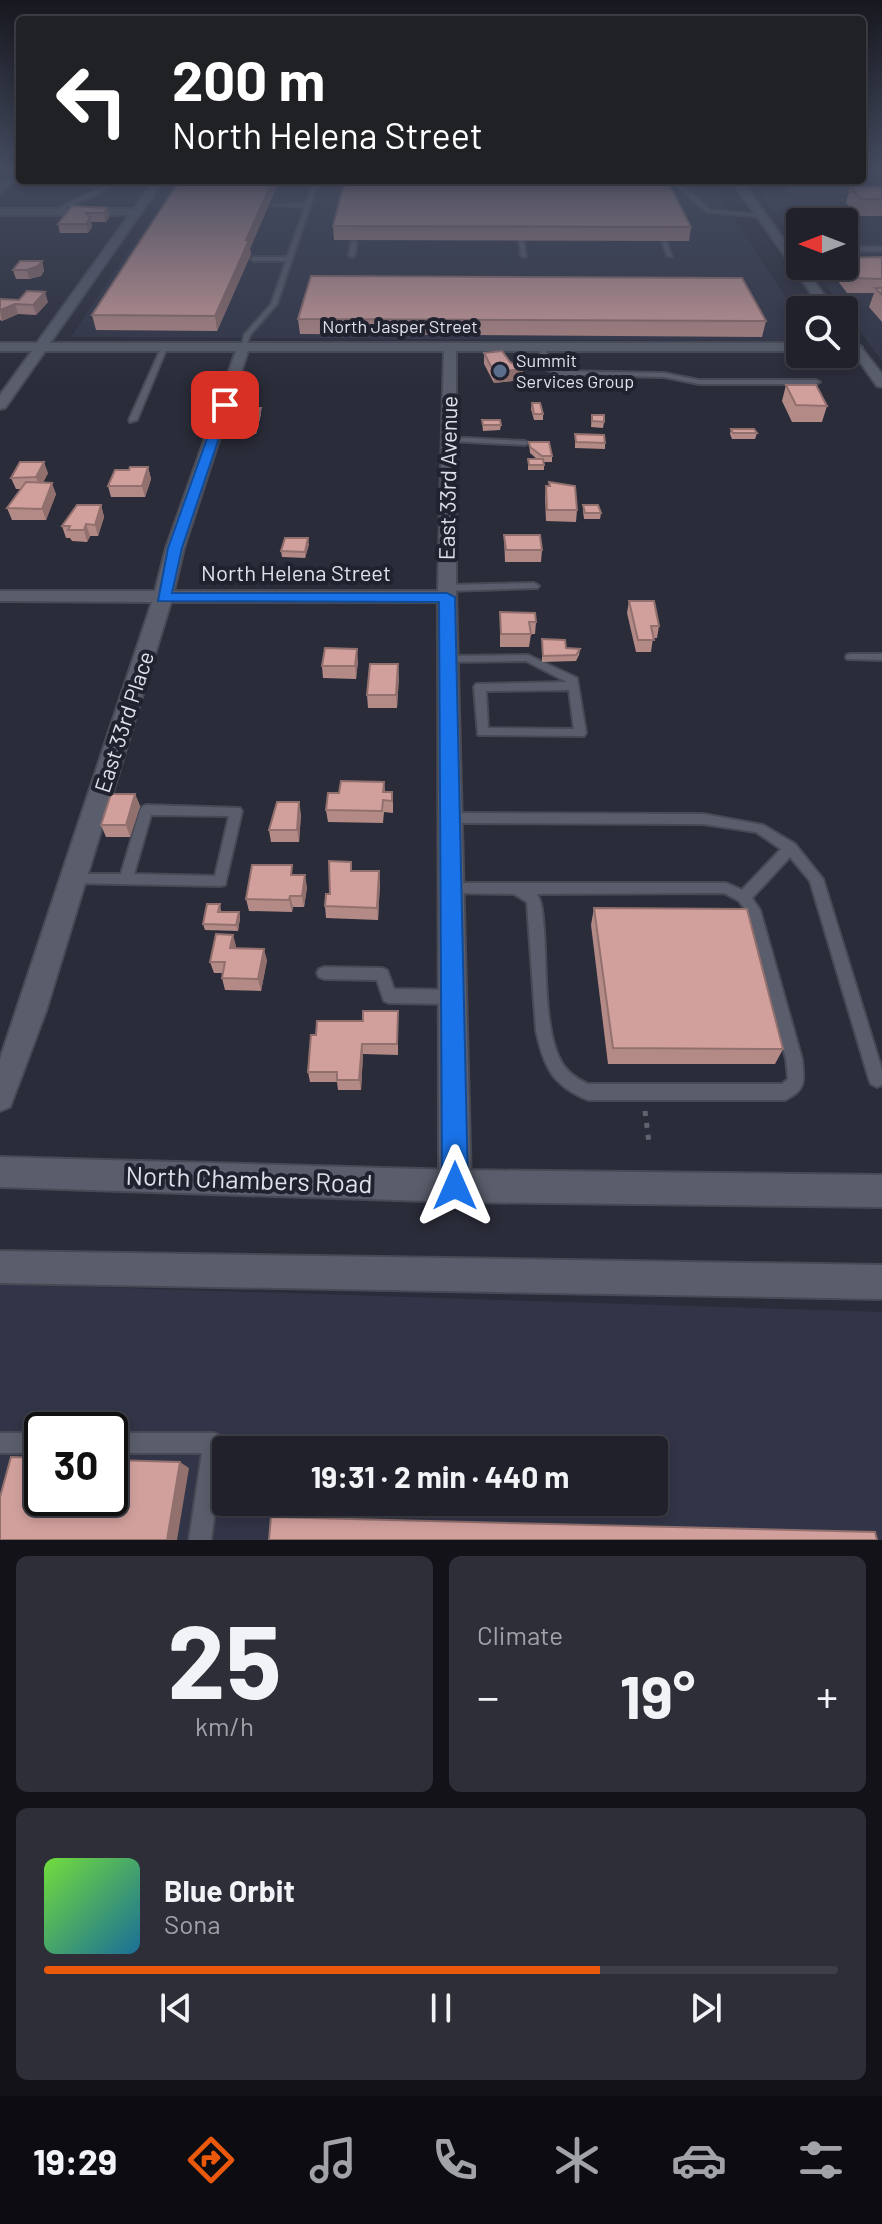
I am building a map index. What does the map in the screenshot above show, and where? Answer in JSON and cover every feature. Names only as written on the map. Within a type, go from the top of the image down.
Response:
[{"type":"street","points":[[0,405],[116,241]]},
{"type":"street","points":[[780,241],[786,249]]},
{"type":"street","name":"East 33rd Place","points":[[0,1097],[32,1011],[163,597],[175,548],[244,345]]},
{"type":"street","name":"East 33rd Avenue","points":[[450,345],[447,592],[455,1186]]},
{"type":"street","name":"North Jasper Street","points":[[0,347],[786,347]]},
{"type":"street","points":[[858,356],[882,383]]},
{"type":"street","name":"North Helena Street","points":[[0,596],[163,597],[447,592]]},
{"type":"street","name":"North Chambers Road","points":[[0,1172],[455,1186],[882,1191]]},
{"type":"street","points":[[0,1267],[882,1282]]},
{"type":"lane","points":[[244,345],[247,335],[274,304],[297,241]]},
{"type":"lane","points":[[521,242],[524,256]]},
{"type":"lane","points":[[352,255],[354,243]]},
{"type":"lane","points":[[664,243],[670,256]]},
{"type":"lane","points":[[858,249],[882,249]]},
{"type":"lane","points":[[254,259],[291,259]]},
{"type":"lane","points":[[133,420],[165,345]]},
{"type":"lane","points":[[543,347],[545,367],[559,373],[664,375],[699,382],[816,382]]},
{"type":"lane","points":[[449,439],[525,443]]},
{"type":"lane","points":[[447,592],[534,586]]},
{"type":"lane","points":[[851,657],[882,657]]},
{"type":"lane","points":[[448,659],[528,658],[573,681],[574,686],[580,733],[482,732],[480,687],[574,686]]},
{"type":"lane","points":[[74,879],[126,880],[220,881],[236,811],[146,810],[126,880]]},
{"type":"lane","points":[[451,818],[703,819],[759,828],[790,848],[816,879],[877,1079]]},
{"type":"lane","points":[[744,897],[790,848]]},
{"type":"lane","points":[[452,888],[726,888],[744,897],[753,910],[794,1059],[796,1082],[785,1092],[588,1092],[568,1084],[555,1066],[546,1043],[538,923],[533,899],[516,889]]},
{"type":"lane","points":[[324,973],[382,974],[389,996],[454,997]]},
{"type":"lane","points":[[0,1443],[24,1443]]},
{"type":"lane","points":[[128,1443],[214,1443],[200,1540]]},
{"type":"path","points":[[645,1111],[649,1143]]},
{"type":"shaded area","points":[[135,241],[749,241],[786,298],[786,341],[71,337]]},
{"type":"shaded area","points":[[858,241],[882,241],[882,361],[858,328],[858,296],[834,296],[822,280],[858,280]]},
{"type":"shaded area","points":[[0,1284],[882,1312],[882,1540],[0,1540]]},
{"type":"building","points":[[140,241],[249,241],[215,316],[92,315]]},
{"type":"building","points":[[882,257],[882,279],[858,278],[858,258]]},
{"type":"building","points":[[20,261],[42,261],[27,270],[13,270]]},
{"type":"building","points":[[311,276],[742,278],[766,321],[298,319]]},
{"type":"building","points":[[27,291],[45,292],[33,305],[15,304],[0,310],[0,299],[19,300]]},
{"type":"building","points":[[502,351],[510,362],[523,369],[494,372],[484,353]]},
{"type":"building","points":[[786,385],[816,385],[827,406],[796,405]]},
{"type":"building","points":[[238,391],[249,391],[247,398],[236,398]]},
{"type":"building","points":[[532,403],[540,403],[543,414],[534,414]]},
{"type":"building","points":[[249,408],[261,408],[255,428],[243,428]]},
{"type":"building","points":[[592,415],[604,415],[604,422],[592,421]]},
{"type":"building","points":[[482,420],[500,420],[501,425],[483,425]]},
{"type":"building","points":[[731,429],[754,429],[757,433],[733,433]]},
{"type":"building","points":[[575,434],[604,435],[605,443],[576,442]]},
{"type":"building","points":[[529,442],[549,442],[552,456],[542,456],[530,447]]},
{"type":"building","points":[[528,459],[543,459],[544,465],[529,465]]},
{"type":"building","points":[[20,462],[44,462],[36,477],[11,478]]},
{"type":"building","points":[[130,467],[148,467],[142,486],[108,486],[115,470],[129,470]]},
{"type":"building","points":[[26,482],[52,483],[42,509],[7,508]]},
{"type":"building","points":[[549,482],[575,486],[577,510],[547,510],[546,486],[550,486]]},
{"type":"building","points":[[77,505],[101,505],[95,525],[86,524],[84,530],[68,530],[70,526],[62,526]]},
{"type":"building","points":[[583,505],[598,505],[601,513],[585,513]]},
{"type":"building","points":[[504,535],[540,535],[542,550],[506,550]]},
{"type":"building","points":[[285,538],[308,538],[305,552],[281,551]]},
{"type":"building","points":[[629,601],[654,601],[659,626],[651,626],[654,640],[638,640]]},
{"type":"building","points":[[500,612],[535,613],[536,622],[529,622],[531,634],[501,634]]},
{"type":"building","points":[[542,639],[565,640],[566,648],[580,649],[576,655],[543,656]]},
{"type":"building","points":[[325,648],[357,649],[355,666],[322,666]]},
{"type":"building","points":[[370,664],[398,664],[396,695],[367,695]]},
{"type":"building","points":[[341,781],[384,782],[383,792],[392,792],[392,801],[383,800],[382,811],[326,810],[328,793],[339,793]]},
{"type":"building","points":[[111,794],[135,794],[126,825],[101,825]]},
{"type":"building","points":[[277,802],[299,802],[297,830],[269,830]]},
{"type":"building","points":[[329,861],[351,862],[351,871],[379,871],[377,908],[325,906],[326,894],[330,894]]},
{"type":"building","points":[[252,865],[292,865],[291,875],[305,875],[302,896],[290,896],[289,900],[246,899]]},
{"type":"building","points":[[207,904],[220,904],[218,912],[239,912],[236,925],[203,924]]},
{"type":"building","points":[[594,908],[747,909],[783,1049],[613,1048]]},
{"type":"building","points":[[216,934],[233,935],[230,948],[264,949],[258,979],[222,978],[225,962],[210,962]]},
{"type":"building","points":[[363,1011],[398,1011],[397,1044],[362,1044],[359,1080],[337,1080],[337,1072],[308,1072],[311,1035],[316,1035],[317,1021],[363,1021]]},
{"type":"building","points":[[11,1457],[24,1457],[24,1516],[128,1516],[128,1461],[180,1462],[167,1540],[0,1540],[0,1497]]},
{"type":"building","points":[[271,1517],[875,1532],[877,1540],[269,1540]]},
{"type":"place","name":"Summit Services Group","points":[[500,371]]},
{"type":"route","points":[[225,405],[175,548],[163,597],[447,597],[455,1186]]}]
